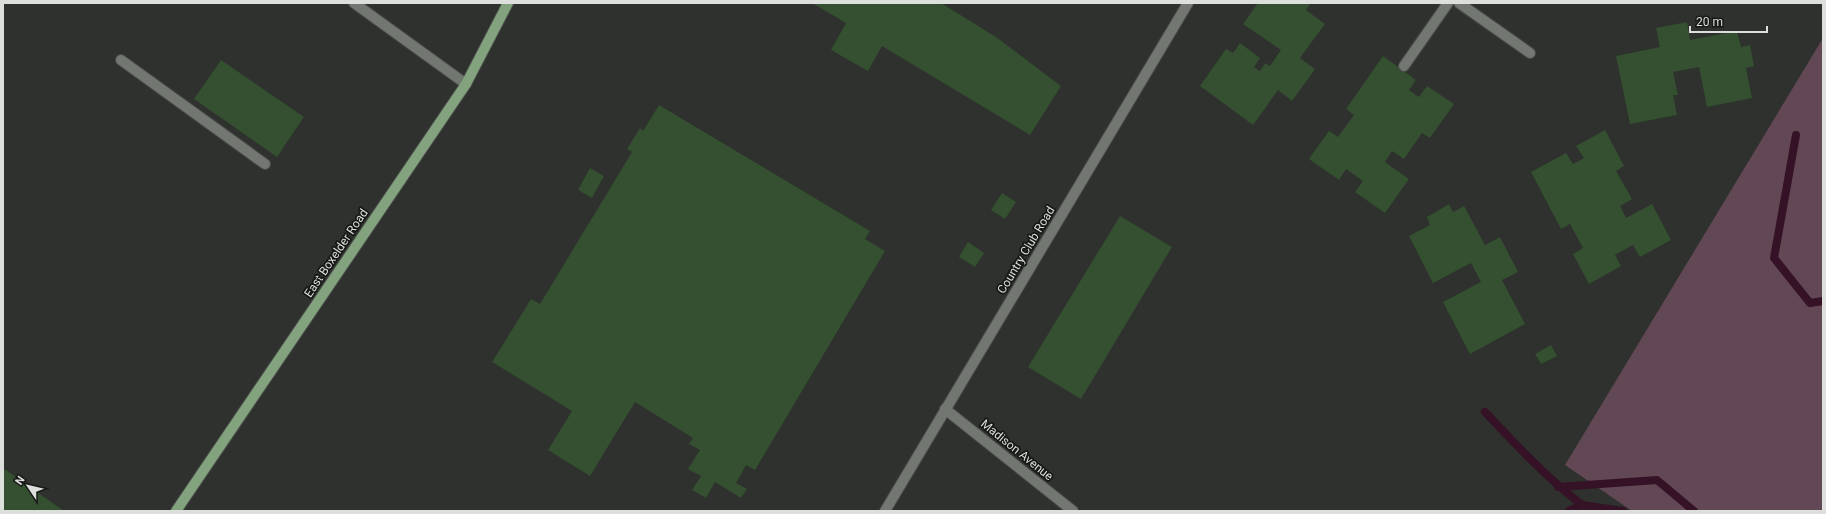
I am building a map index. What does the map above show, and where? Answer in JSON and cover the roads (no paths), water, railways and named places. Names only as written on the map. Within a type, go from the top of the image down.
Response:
[{"type":"main road","name":"East Boxelder Road","points":[[176,511],[466,84],[508,3]]},
{"type":"street","points":[[354,3],[466,84]]},
{"type":"street","name":"Country Club Road","points":[[885,511],[1188,3]]},
{"type":"street","points":[[1404,66],[1448,3]]},
{"type":"street","points":[[1459,3],[1530,53]]},
{"type":"street","points":[[121,60],[265,164]]},
{"type":"street","name":"Madison Avenue","points":[[946,409],[1073,511]]},
{"type":"waterway","points":[[1796,135],[1774,258],[1810,303],[1823,301]]},
{"type":"waterway","points":[[1485,412],[1520,449],[1582,505],[1569,511]]},
{"type":"waterway","points":[[1558,487],[1657,480],[1694,511]]},
{"type":"waterway","points":[[1582,505],[1623,511]]}]
